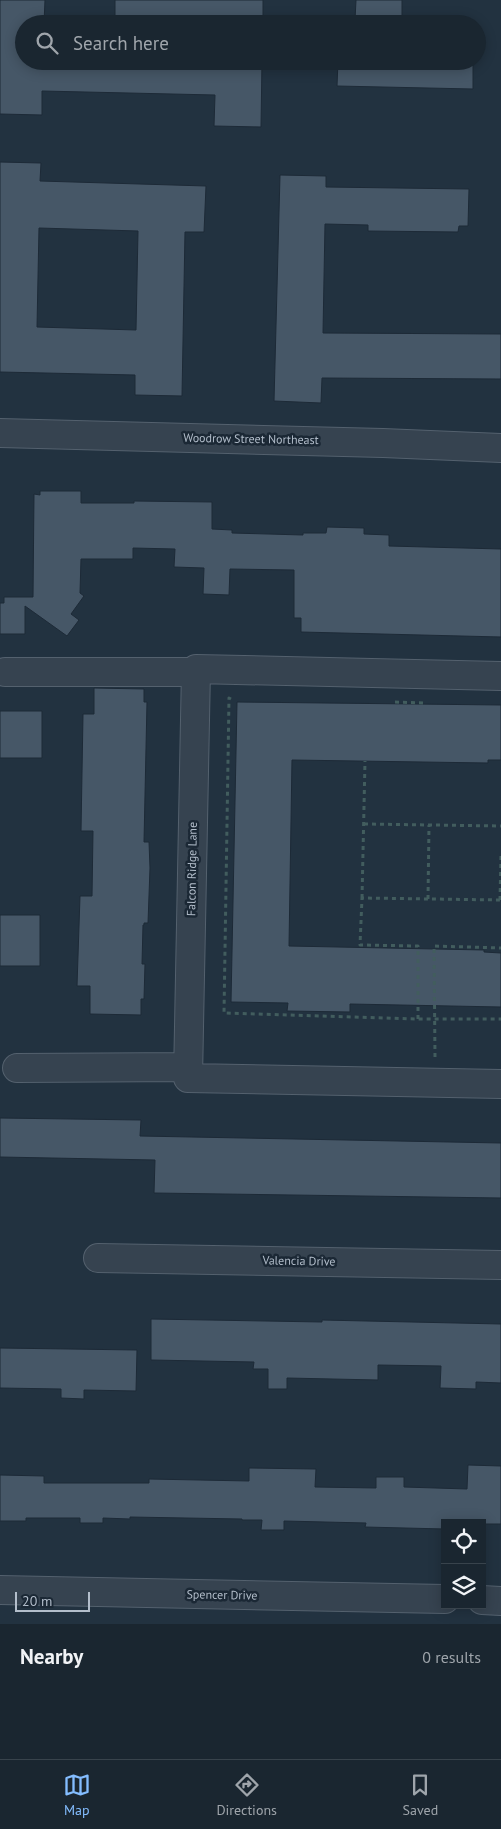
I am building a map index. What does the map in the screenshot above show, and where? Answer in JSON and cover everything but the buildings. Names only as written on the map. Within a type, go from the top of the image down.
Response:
[{"type":"street","name":"Woodrow Street Northeast","points":[[0,433],[383,442],[501,448]]},
{"type":"street","points":[[5,672],[196,672],[196,669],[501,676]]},
{"type":"street","name":"Falcon Ridge Lane","points":[[188,1067],[196,672]]},
{"type":"street","points":[[17,1068],[188,1067],[188,1078],[501,1084]]},
{"type":"street","name":"Valencia Drive","points":[[98,1258],[501,1265]]},
{"type":"street","name":"Spencer Drive","points":[[0,1590],[441,1600]]},
{"type":"street","points":[[486,1600],[501,1601]]},
{"type":"path","points":[[393,702],[434,703],[434,674]]},
{"type":"path","points":[[238,699],[229,698],[224,1013],[418,1019],[501,1019]]},
{"type":"path","points":[[365,761],[360,945],[418,946],[418,1019]]},
{"type":"path","points":[[364,824],[501,826]]},
{"type":"path","points":[[428,899],[429,825]]},
{"type":"path","points":[[362,898],[500,900],[501,856]]},
{"type":"path","points":[[436,1083],[434,946],[501,948]]}]
